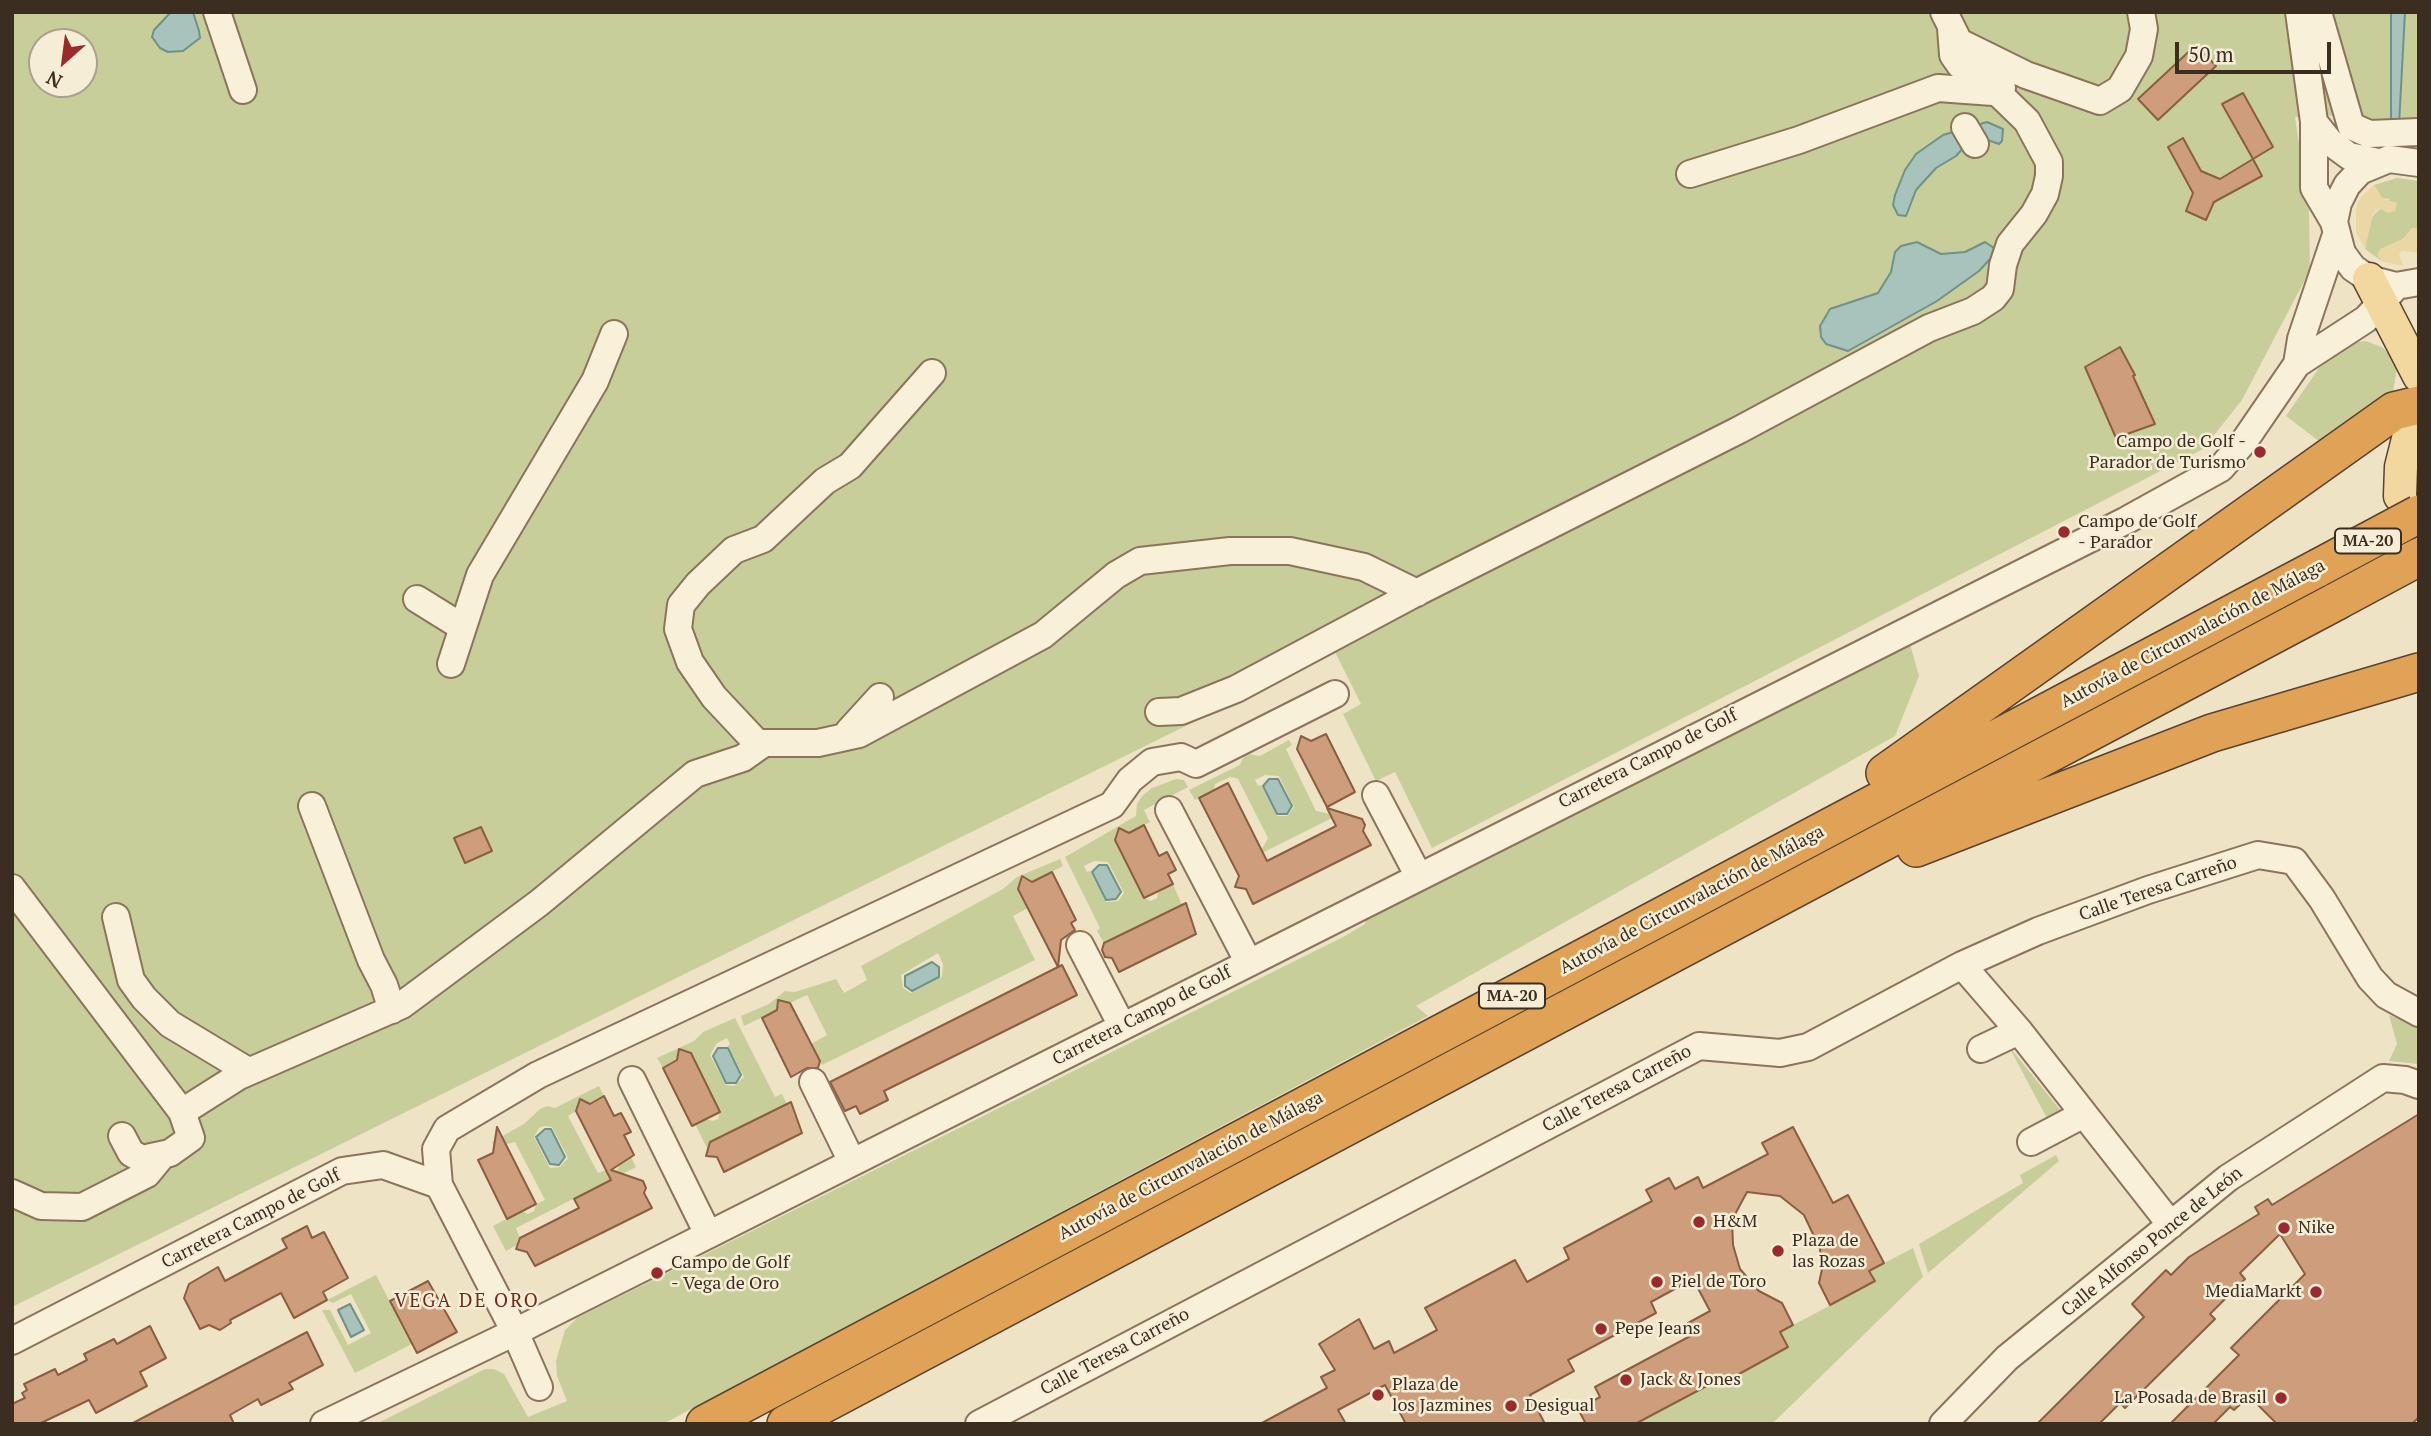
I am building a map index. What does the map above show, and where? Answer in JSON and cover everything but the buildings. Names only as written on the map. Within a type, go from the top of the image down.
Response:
[{"type":"highway","points":[[1794,845],[1835,805],[1916,753],[2361,434],[2394,411],[2419,405]]},
{"type":"highway","name":"Autovía de Circunvalación de Málaga","points":[[705,1424],[2318,568],[2409,505]]},
{"type":"highway","name":"Autovía de Circunvalación de Málaga","points":[[786,1424],[2419,557]]},
{"type":"highway","points":[[1790,890],[1842,883],[1942,836],[2212,733],[2419,673]]},
{"type":"main road","points":[[2391,288],[2419,376]]},
{"type":"main road","points":[[2409,505],[2401,467],[2409,435],[2419,413]]},
{"type":"street","points":[[217,12],[243,90]]},
{"type":"street","points":[[1947,19],[1959,42],[2039,79],[2100,101],[2120,89],[2139,57],[2144,29],[2141,12]]},
{"type":"street","points":[[2299,12],[2314,122],[2314,188],[2348,260],[2391,288]]},
{"type":"street","points":[[2318,12],[2351,126],[2369,134],[2419,132]]},
{"type":"street","points":[[1159,712],[1181,711],[1236,689],[1417,593],[1739,430],[1929,328],[1973,311],[1993,298],[2000,289],[2003,265],[2010,244],[2034,214],[2045,194],[2049,162],[2027,121],[1998,90],[1960,65],[1952,55],[1947,19]]},
{"type":"street","points":[[1690,174],[1799,140],[1938,88],[1998,90],[2039,79]]},
{"type":"street","points":[[2314,122],[2330,142],[2349,156],[2404,159]]},
{"type":"street","name":"Carretera Campo de Golf","points":[[2297,364],[2301,339],[2335,229],[2337,203],[2347,185],[2360,171],[2404,159]]},
{"type":"street","name":"Carretera Campo de Golf","points":[[324,1424],[515,1332],[2127,520],[2221,468],[2245,440],[2297,364],[2366,319],[2391,288]]},
{"type":"street","points":[[452,664],[460,623],[480,575],[595,381],[614,334]]},
{"type":"street","points":[[760,746],[714,697],[690,662],[678,629],[681,605],[698,584],[734,550],[763,539],[825,481],[850,466],[932,373]]},
{"type":"street","points":[[182,1112],[248,1072],[393,1002],[539,903],[695,774],[743,758],[764,743],[818,743],[859,734],[1043,635],[1116,575],[1140,561],[1230,551],[1290,551],[1364,567],[1417,593]]},
{"type":"street","points":[[417,599],[460,623]]},
{"type":"street","points":[[2276,713],[2332,714],[2419,690]]},
{"type":"street","points":[[539,1387],[515,1332],[439,1185],[436,1149],[447,1129],[538,1075],[1112,805],[1130,780],[1152,762],[1181,757],[1196,764],[1335,694]]},
{"type":"street","points":[[843,737],[880,697]]},
{"type":"street","points":[[1376,795],[1418,875]]},
{"type":"street","points":[[312,806],[393,1002]]},
{"type":"street","points":[[1169,810],[1249,963]]},
{"type":"street","name":"Calle Teresa Carreño","points":[[979,1424],[1699,1046],[1780,1053],[1808,1047],[1962,965],[2038,931],[2148,890],[2258,855],[2294,861],[2322,899],[2370,978],[2386,995],[2414,1009]]},
{"type":"street","points":[[12,888],[182,1112],[191,1138],[161,1157],[147,1174],[82,1207],[41,1206],[12,1194]]},
{"type":"street","points":[[116,917],[131,980],[144,998],[170,1024],[248,1072]]},
{"type":"street","points":[[1080,944],[1122,1026]]},
{"type":"street","points":[[1962,965],[2018,1031],[2171,1225]]},
{"type":"street","points":[[1981,1049],[2018,1031]]},
{"type":"street","name":"Calle Alfonso Ponce de León","points":[[1943,1424],[2007,1359],[2228,1178],[2383,1078],[2405,1080],[2419,1085]]},
{"type":"street","points":[[632,1080],[708,1234]]},
{"type":"street","points":[[813,1082],[852,1162]]},
{"type":"street","points":[[2031,1142],[2084,1114]]},
{"type":"street","points":[[122,1136],[131,1153],[142,1159],[161,1157]]},
{"type":"street","name":"Carretera Campo de Golf","points":[[12,1342],[342,1171],[383,1165],[439,1185]]},
{"type":"green space","points":[[12,12],[2419,12],[2417,129],[2363,125],[2349,115],[2295,117],[2309,212],[2310,270],[2242,400],[2203,449],[1432,848],[1395,772],[1376,781],[1343,714],[1361,704],[1335,652],[12,1307]]},
{"type":"green space","points":[[2397,178],[2419,181],[2419,229],[2412,228],[2403,239],[2387,246],[2381,259],[2383,262],[2365,249],[2371,218],[2390,199],[2382,198],[2374,185]]},
{"type":"green space","points":[[2366,341],[2382,347],[2391,356],[2397,369],[2393,391],[2328,448],[2286,416],[2319,368],[2352,343]]},
{"type":"green space","points":[[1910,644],[1919,676],[1895,736],[1416,1006],[1428,1016],[663,1424],[376,1424],[485,1369],[494,1369],[504,1374],[528,1417],[567,1401],[557,1376],[556,1361],[565,1330],[577,1318],[1343,937],[1365,924],[1367,913]]},
{"type":"green space","points":[[1289,740],[1292,745],[1286,749],[1316,811],[1330,814],[1332,818],[1256,856],[1254,853],[1262,849],[1268,838],[1238,779],[1231,777],[1221,781],[1215,784],[1214,790],[1195,800],[1189,790],[1240,765],[1243,758],[1249,754],[1260,756]],"holes":[[[1265,775],[1279,776],[1294,807],[1287,816],[1277,816],[1261,785],[1258,786],[1255,780]]]},
{"type":"green space","points":[[1176,779],[1184,780],[1188,787],[1144,810],[1150,822],[1129,833],[1117,833],[1115,840],[1144,898],[1151,901],[1157,898],[1158,892],[1173,884],[1182,905],[1104,943],[1097,931],[1100,928],[1065,857],[1136,816],[1137,804],[1152,788]],"holes":[[[1094,861],[1108,862],[1124,893],[1118,901],[1106,902],[1090,871],[1087,872],[1084,866]]]},
{"type":"green space","points":[[1060,859],[1063,866],[1032,882],[1026,879],[1028,908],[1013,916],[1035,960],[822,1065],[811,1044],[827,1035],[807,995],[790,1003],[778,1004],[777,1010],[744,1026],[741,1016],[769,1004],[785,991],[795,992],[836,979],[844,993],[867,980],[861,966],[1003,889],[1017,877]],"holes":[[[938,953],[943,964],[942,977],[911,993],[903,988],[901,975]]]},
{"type":"green space","points":[[2389,1015],[2419,1027],[2419,1064],[2389,1061],[2397,1044]]},
{"type":"green space","points":[[735,1018],[775,1097],[782,1094],[787,1104],[710,1142],[708,1150],[695,1124],[706,1119],[718,1119],[720,1112],[691,1053],[684,1051],[677,1060],[663,1068],[657,1058],[694,1041],[703,1032]],"holes":[[[727,1038],[730,1044],[728,1046],[744,1077],[734,1086],[726,1085],[710,1055],[717,1043]]]},
{"type":"green space","points":[[2008,1045],[2065,1116],[2050,1124]]},
{"type":"green space","points":[[599,1086],[604,1096],[590,1104],[578,1104],[576,1111],[568,1116],[598,1173],[606,1170],[613,1172],[618,1169],[619,1163],[631,1157],[636,1167],[516,1228],[520,1238],[518,1244],[506,1251],[493,1226],[522,1211],[528,1214],[534,1211],[536,1204],[545,1200],[515,1142],[494,1147],[492,1142],[524,1124],[540,1109],[547,1106],[555,1108]],"holes":[[[552,1127],[568,1158],[560,1167],[550,1168],[534,1137],[539,1128]]]},
{"type":"green space","points":[[2056,1155],[2059,1161],[1928,1273],[1919,1244],[2023,1183],[2020,1175]]},
{"type":"green space","points":[[1913,1248],[1923,1277],[1772,1424],[1635,1424],[1718,1380],[1721,1384],[1787,1347],[1780,1332],[1874,1282],[1869,1271]]},
{"type":"green space","points":[[376,1275],[412,1344],[355,1373],[322,1310],[330,1310],[348,1345],[371,1333],[351,1294],[333,1303],[327,1300]]},
{"type":"sand","points":[[2374,185],[2382,198],[2397,203],[2395,211],[2388,213],[2379,208],[2373,214],[2365,249],[2356,232],[2356,207],[2361,197]]},
{"type":"sand","points":[[2412,228],[2419,229],[2419,253],[2402,251],[2399,255],[2404,266],[2383,262],[2377,255],[2380,249],[2403,239]]},
{"type":"water","points":[[171,12],[193,12],[199,31],[200,38],[183,51],[168,52],[160,48],[152,37],[154,30]]},
{"type":"water","points":[[2391,12],[2405,12],[2399,125],[2391,125]]},
{"type":"water","points":[[1987,122],[2003,129],[2002,141],[1999,144],[1982,138],[1964,147],[1956,156],[1936,168],[1916,190],[1906,216],[1898,215],[1893,205],[1895,195],[1905,170],[1916,154],[1943,135]]},
{"type":"water","points":[[1917,242],[1941,254],[1965,252],[1985,242],[1994,248],[1991,258],[1979,271],[1937,301],[1848,351],[1826,344],[1821,337],[1820,326],[1830,309],[1878,293],[1891,272],[1895,252],[1901,246]]},
{"type":"water","points":[[1269,779],[1278,779],[1292,806],[1287,814],[1277,814],[1263,786]]},
{"type":"water","points":[[1099,865],[1107,865],[1121,892],[1116,899],[1106,900],[1092,872]]},
{"type":"water","points":[[932,962],[939,967],[939,977],[912,991],[905,986],[905,976]]},
{"type":"water","points":[[718,1048],[728,1048],[741,1075],[736,1083],[726,1083],[713,1056]]},
{"type":"water","points":[[545,1129],[551,1129],[565,1157],[559,1165],[550,1164],[536,1137]]},
{"type":"water","points":[[350,1304],[364,1330],[351,1337],[338,1310]]},
{"type":"place","name":"Campo de Golf - Parador de Turismo","points":[[2260,452]]},
{"type":"place","name":"Campo de Golf - Parador","points":[[2064,532]]},
{"type":"place","name":"H&M","points":[[1699,1222]]},
{"type":"place","name":"Nike","points":[[2284,1228]]},
{"type":"place","name":"Plaza de las Rozas","points":[[1778,1251]]},
{"type":"place","name":"Campo de Golf - Vega de Oro","points":[[657,1273]]},
{"type":"place","name":"Piel de Toro","points":[[1657,1282]]},
{"type":"place","name":"MediaMarkt","points":[[2316,1292]]},
{"type":"place","name":"Pepe Jeans","points":[[1601,1329]]},
{"type":"place","name":"Jack & Jones","points":[[1626,1380]]},
{"type":"place","name":"Plaza de los Jazmines","points":[[1378,1395]]},
{"type":"place","name":"La Posada de Brasil","points":[[2281,1398]]},
{"type":"place","name":"Desigual","points":[[1511,1406]]},
{"type":"district","name":"VEGA DE ORO","points":[[467,1302]]}]
